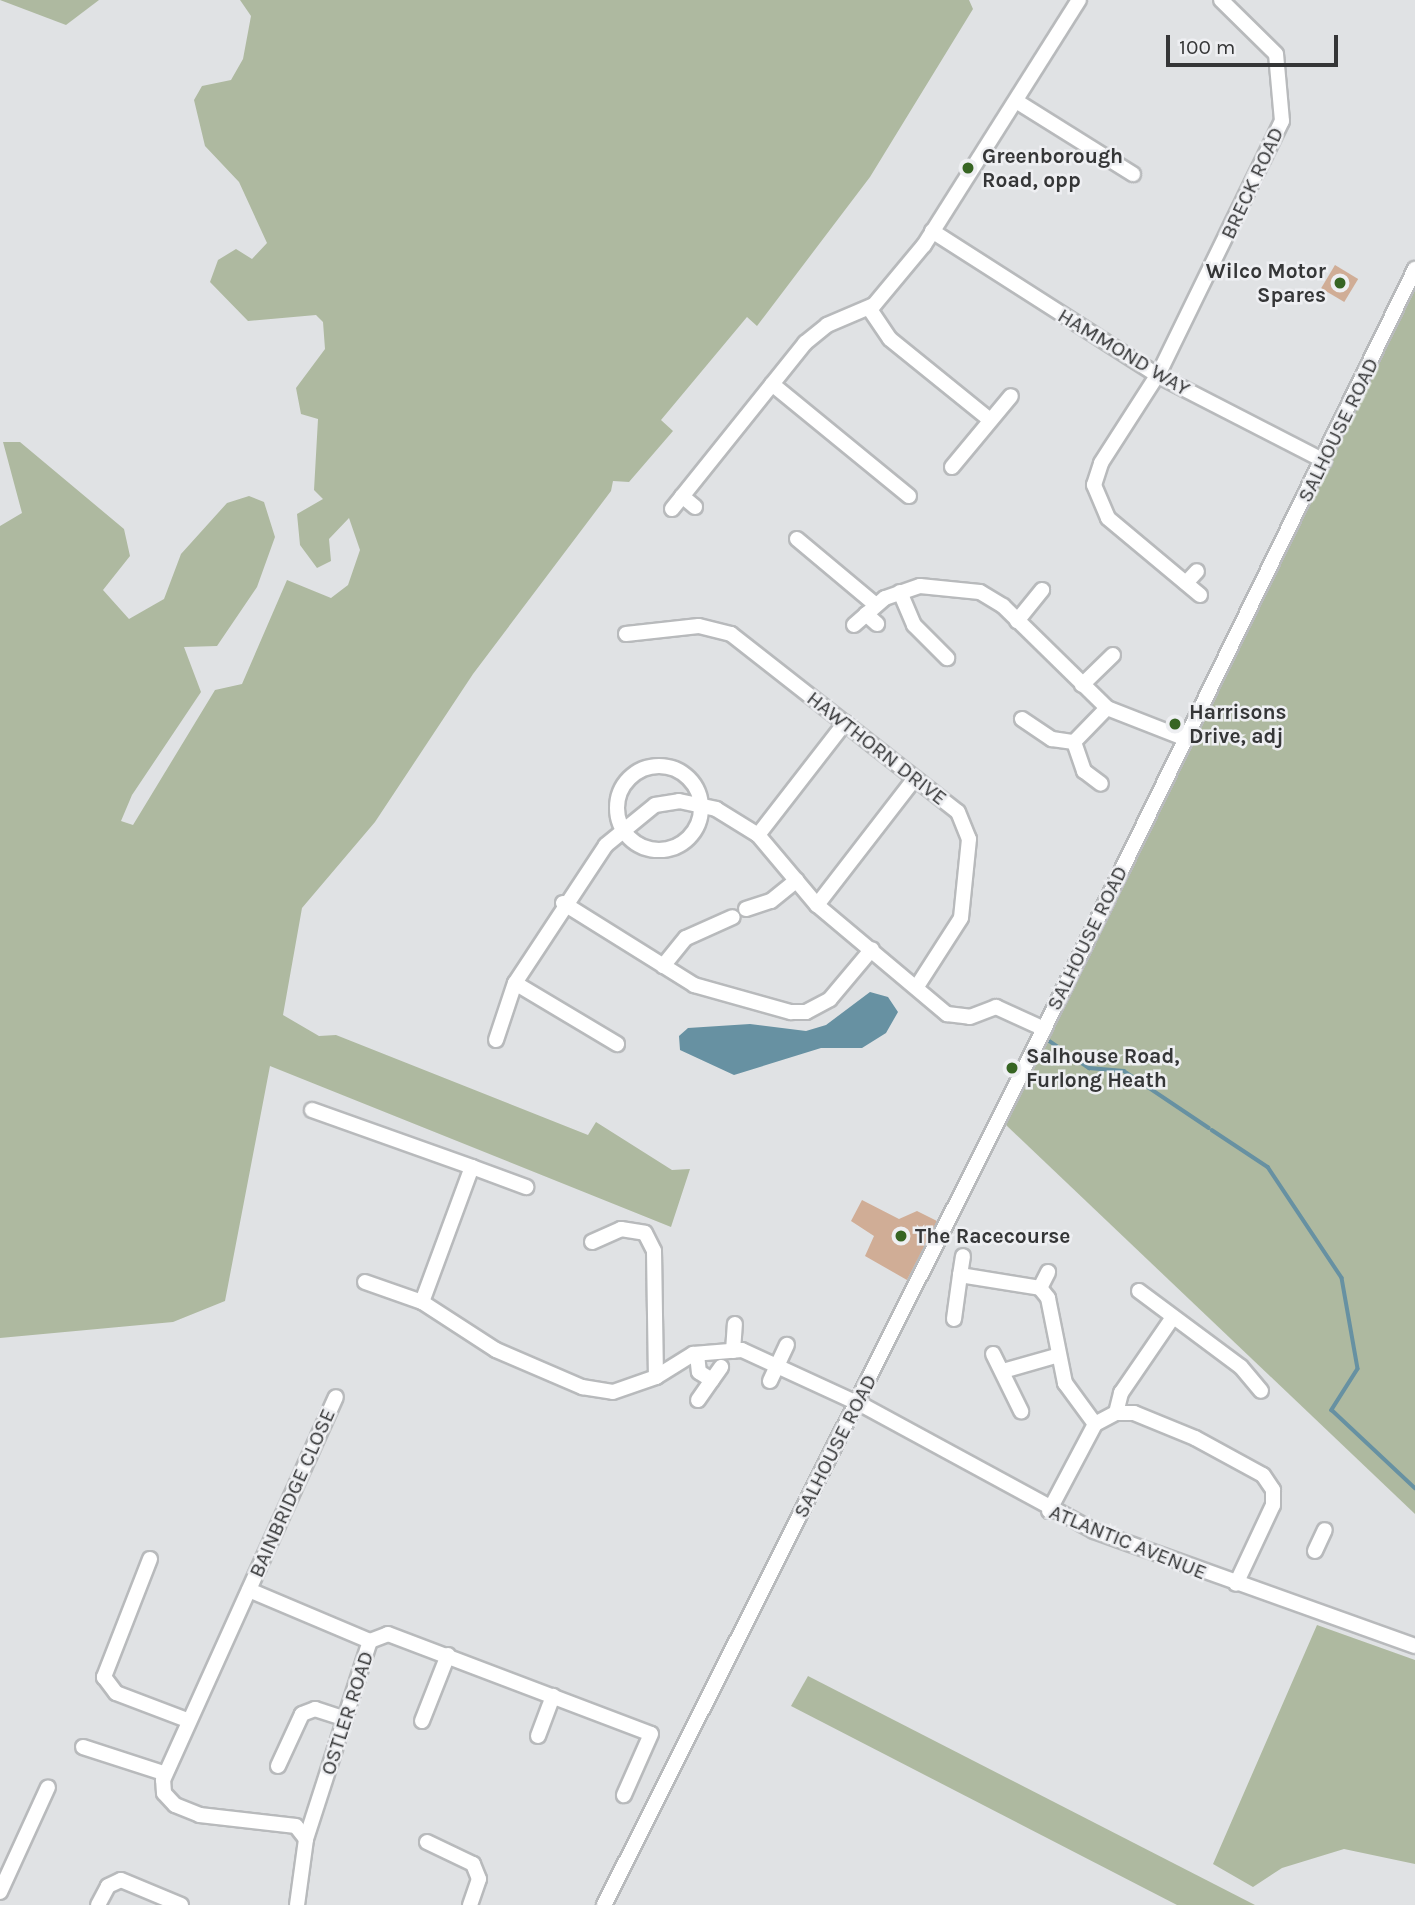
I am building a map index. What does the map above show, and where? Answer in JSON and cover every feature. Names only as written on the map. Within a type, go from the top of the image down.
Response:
[{"type":"street","points":[[671,509],[816,333],[869,308],[932,231],[1079,0]]},
{"type":"street","name":"BRECK ROAD","points":[[1186,583],[1108,518],[1094,485],[1101,463],[1157,375],[1282,121],[1276,54],[1221,0]]},
{"type":"street","points":[[1016,101],[1133,174]]},
{"type":"street","name":"HAMMOND WAY","points":[[932,231],[1157,375],[1324,461]]},
{"type":"street","name":"SALHOUSE ROAD","points":[[604,1905],[1044,1029],[1184,738],[1324,461],[1415,269]]},
{"type":"street","points":[[869,308],[890,339],[990,420]]},
{"type":"street","points":[[772,384],[909,496]]},
{"type":"street","points":[[951,467],[1010,396]]},
{"type":"street","points":[[682,496],[695,507]]},
{"type":"street","points":[[797,539],[871,610],[877,624]]},
{"type":"street","points":[[1196,571],[1186,583],[1200,595]]},
{"type":"street","points":[[854,625],[871,610],[901,592],[920,586],[962,588],[993,599],[1107,708],[1184,738]]},
{"type":"street","points":[[1017,621],[1042,590]]},
{"type":"street","points":[[901,592],[914,625],[947,658]]},
{"type":"street","name":"HAWTHORN DRIVE","points":[[626,634],[699,626],[722,631],[958,812],[969,839],[958,928],[918,985]]},
{"type":"street","points":[[1082,685],[1113,655]]},
{"type":"street","points":[[1074,742],[1107,708]]},
{"type":"street","points":[[1022,719],[1052,739],[1074,742]]},
{"type":"street","points":[[758,835],[845,723]]},
{"type":"street","points":[[1074,742],[1084,771],[1101,784]]},
{"type":"street","points":[[670,766],[685,774],[701,803],[696,829],[667,849],[641,846],[622,828],[619,793],[644,768],[670,766]]},
{"type":"street","points":[[817,905],[915,778]]},
{"type":"street","points":[[496,1040],[514,983],[563,903],[622,828],[655,805],[701,803],[758,835],[817,905],[918,985],[947,1014],[970,1017],[996,1007],[1044,1029]]},
{"type":"street","points":[[663,966],[685,938],[771,901],[797,880]]},
{"type":"street","points":[[563,903],[694,985],[806,1012],[836,994],[872,949]]},
{"type":"street","points":[[514,983],[617,1044]]},
{"type":"street","points":[[312,1110],[526,1187]]},
{"type":"street","points":[[422,1302],[472,1167]]},
{"type":"street","points":[[592,1242],[621,1229],[645,1233],[654,1251],[656,1377]]},
{"type":"street","points":[[954,1319],[963,1256]]},
{"type":"street","points":[[1040,1288],[1048,1272]]},
{"type":"street","points":[[960,1275],[1040,1288],[1048,1298],[1059,1355],[1073,1400],[1095,1424]]},
{"type":"street","points":[[365,1282],[422,1302],[496,1350],[582,1387],[613,1392],[656,1377],[697,1354],[733,1351],[735,1324]]},
{"type":"street","points":[[1139,1291],[1241,1367],[1261,1391]]},
{"type":"street","points":[[1116,1413],[1121,1393],[1173,1317]]},
{"type":"street","points":[[770,1381],[787,1345]]},
{"type":"street","name":"ATLANTIC AVENUE","points":[[733,1351],[777,1366],[857,1402],[1048,1511],[1236,1584],[1415,1646]]},
{"type":"street","points":[[697,1354],[699,1372],[712,1380]]},
{"type":"street","points":[[993,1354],[1021,1411]]},
{"type":"street","points":[[1003,1371],[1059,1355]]},
{"type":"street","points":[[698,1400],[721,1367]]},
{"type":"street","name":"BAINBRIDGE CLOSE","points":[[249,1590],[336,1397]]},
{"type":"street","points":[[1048,1511],[1095,1424],[1116,1413],[1134,1413],[1195,1438],[1263,1475],[1273,1490],[1273,1505],[1236,1584]]},
{"type":"street","points":[[1315,1551],[1325,1530]]},
{"type":"street","points":[[150,1559],[104,1677],[116,1693],[187,1720]]},
{"type":"street","points":[[249,1590],[163,1773],[164,1793],[175,1805],[200,1815],[296,1826],[306,1839]]},
{"type":"street","name":"OSTLER ROAD","points":[[249,1590],[370,1642],[306,1839],[297,1905]]},
{"type":"street","points":[[370,1642],[388,1634],[651,1734],[624,1795]]},
{"type":"street","points":[[422,1721],[448,1655]]},
{"type":"street","points":[[538,1736],[553,1696]]},
{"type":"street","points":[[278,1766],[302,1714],[315,1709],[345,1719]]},
{"type":"street","points":[[83,1748],[163,1773]]},
{"type":"street","points":[[0,1892],[48,1787]]},
{"type":"street","points":[[427,1842],[473,1864],[479,1879],[470,1905]]},
{"type":"street","points":[[98,1905],[114,1882],[181,1905]]},
{"type":"green space","points":[[0,0],[99,0],[66,25]]},
{"type":"green space","points":[[240,0],[969,0],[973,9],[870,177],[757,326],[747,317],[661,420],[673,431],[629,482],[613,481],[611,491],[473,674],[375,822],[302,908],[283,1015],[319,1036],[336,1035],[588,1135],[596,1122],[672,1170],[690,1169],[671,1227],[270,1066],[225,1301],[173,1322],[0,1338],[0,526],[22,513],[3,442],[20,442],[124,529],[130,556],[103,590],[129,619],[164,599],[181,554],[227,503],[249,496],[264,502],[275,537],[257,587],[217,646],[184,647],[201,692],[132,795],[121,821],[133,825],[215,690],[242,684],[287,580],[331,598],[348,585],[360,550],[349,518],[329,539],[331,561],[317,568],[300,545],[297,514],[323,499],[314,490],[318,419],[301,414],[296,388],[325,349],[323,322],[316,315],[248,321],[210,282],[218,260],[236,249],[252,259],[267,243],[239,182],[205,146],[194,100],[202,86],[231,80],[243,59],[251,16]]},
{"type":"green space","points":[[1415,285],[1415,1514],[1006,1125]]},
{"type":"green space","points":[[1317,1625],[1415,1660],[1415,1864],[1344,1849],[1282,1868],[1253,1887],[1213,1864]]},
{"type":"green space","points":[[808,1676],[1255,1905],[1177,1905],[791,1706]]},
{"type":"water","points":[[870,992],[888,997],[898,1012],[886,1033],[862,1048],[821,1048],[734,1075],[680,1050],[679,1036],[688,1028],[750,1024],[806,1031],[826,1025]]},
{"type":"building","name":"Wilco Motor Spares","points":[[1335,265],[1358,279],[1344,302],[1321,288]]},
{"type":"building","name":"The Racecourse","points":[[862,1200],[899,1219],[917,1211],[937,1221],[907,1280],[865,1256],[874,1236],[851,1221]]},
{"type":"waterway","points":[[1048,1040],[1089,1068],[1124,1071],[1209,1128]]},
{"type":"waterway","points":[[1212,1130],[1268,1167],[1342,1278],[1358,1369],[1332,1410],[1415,1488]]},
{"type":"place","name":"Greenborough Road, opp","points":[[968,168]]},
{"type":"place","name":"Wilco Motor Spares","points":[[1340,283]]},
{"type":"place","name":"Harrisons Drive, adj","points":[[1175,724]]},
{"type":"place","name":"Salhouse Road, Furlong Heath","points":[[1012,1068]]},
{"type":"place","name":"The Racecourse","points":[[901,1236]]}]
